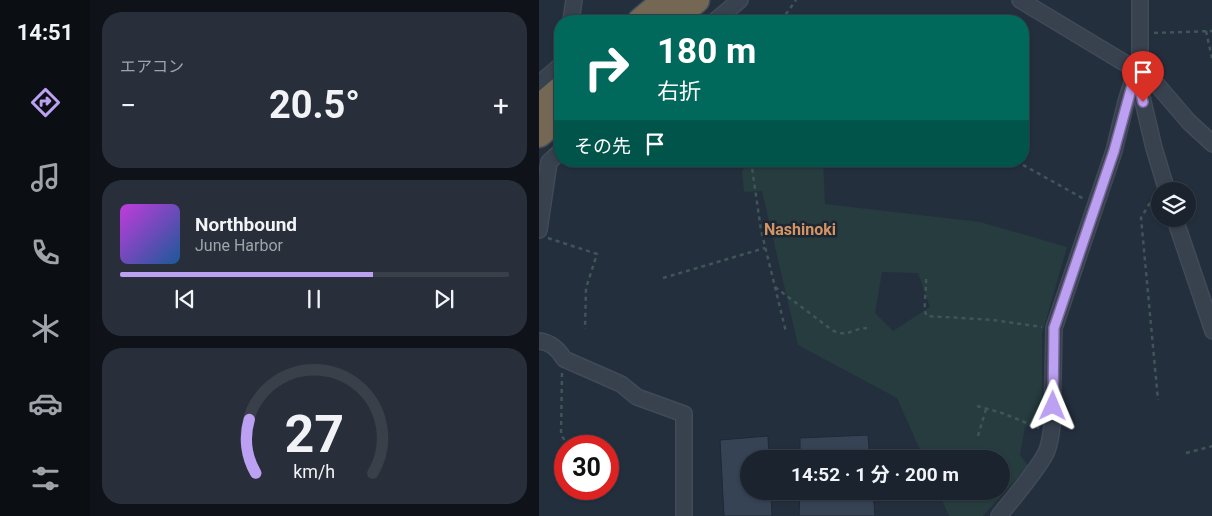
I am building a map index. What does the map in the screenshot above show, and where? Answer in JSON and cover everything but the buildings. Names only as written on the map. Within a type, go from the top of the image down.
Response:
[{"type":"highway","points":[[648,15],[666,0]]},
{"type":"highway","points":[[678,15],[696,0]]},
{"type":"highway","points":[[539,108],[554,95]]},
{"type":"highway","points":[[539,134],[554,121]]},
{"type":"street","points":[[572,15],[574,0]]},
{"type":"street","points":[[722,15],[740,0]]},
{"type":"street","points":[[1020,0],[1153,80],[1189,122],[1212,144]]},
{"type":"street","points":[[1008,513],[1046,453],[1051,432],[1054,328],[1114,151],[1140,57],[1140,0]]},
{"type":"street","points":[[539,84],[554,71]]},
{"type":"street","points":[[1136,71],[1154,148],[1164,182]]},
{"type":"street","points":[[543,234],[544,167],[554,158]]},
{"type":"street","points":[[1178,227],[1206,291],[1212,332]]},
{"type":"street","points":[[539,341],[543,341],[559,351],[565,359],[621,384],[637,397],[683,414],[684,516]]},
{"type":"path","points":[[785,15],[796,0]]},
{"type":"path","points":[[1206,31],[1212,63]]},
{"type":"path","points":[[1140,36],[1160,32],[1212,31]]},
{"type":"path","points":[[752,167],[761,230],[786,332]]},
{"type":"path","points":[[1027,167],[1095,205]]},
{"type":"path","points":[[1151,200],[1141,218],[1158,400]]},
{"type":"path","points":[[543,234],[597,254],[586,288],[585,329]]},
{"type":"path","points":[[663,278],[765,248]]},
{"type":"path","points":[[926,279],[927,291],[924,310],[927,316],[993,320],[1054,328]]},
{"type":"path","points":[[775,287],[832,330],[846,334],[858,329],[867,328]]},
{"type":"path","points":[[561,435],[562,370],[565,359]]},
{"type":"path","points":[[977,406],[1051,432]]},
{"type":"path","points":[[978,436],[987,409]]},
{"type":"path","points":[[1186,453],[1212,446]]},
{"type":"green space","points":[[746,167],[823,167],[825,204],[980,222],[1067,247],[1042,334],[1042,422],[1025,427],[1020,455],[1028,466],[1010,486],[1010,450],[920,450],[897,398],[798,345],[762,191],[744,192],[742,171]],"holes":[[[882,272],[918,273],[930,307],[893,331],[875,313]]]},
{"type":"green space","points":[[942,500],[997,500],[983,516],[949,516]]},
{"type":"tunnel","points":[[539,128],[554,145]]},
{"type":"district","name":"Nashinoki","points":[[800,229]]},
{"type":"route","points":[[1053,406],[1054,328],[1114,151],[1136,71],[1143,102]]}]
